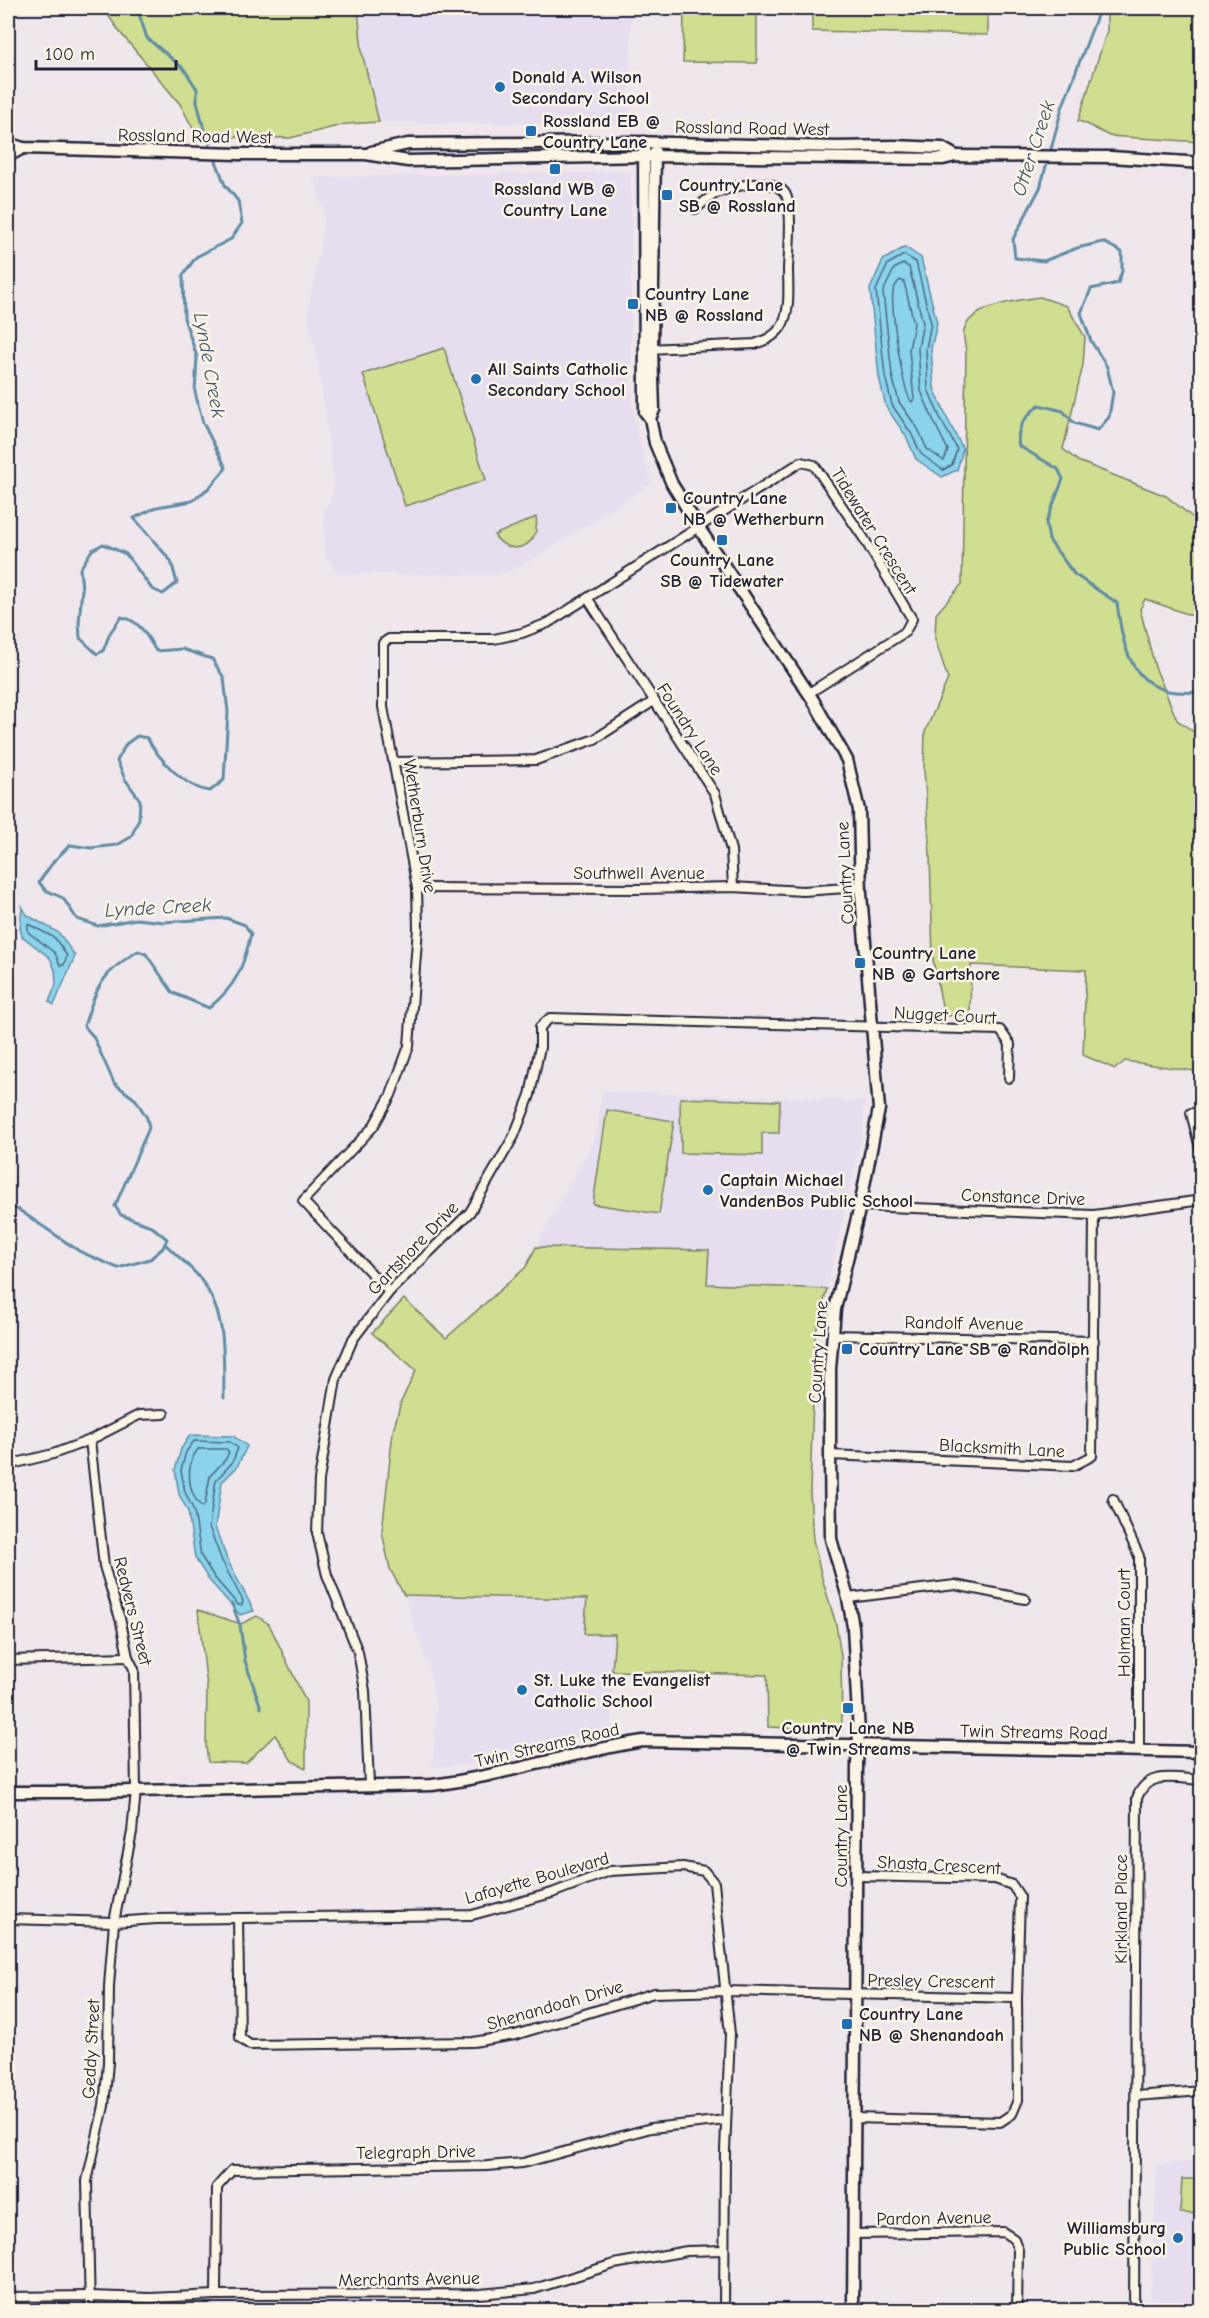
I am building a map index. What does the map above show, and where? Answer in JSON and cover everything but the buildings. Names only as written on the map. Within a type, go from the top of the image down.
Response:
[{"type":"street","name":"Rossland Road West","points":[[366,154],[408,144],[649,142],[942,148],[956,156]]},
{"type":"street","name":"Country Lane","points":[[649,142],[648,349],[654,410],[650,418],[655,443],[672,484],[809,693],[847,760],[859,810],[861,886],[879,1109],[860,1206],[835,1310],[830,1369],[831,1539],[848,1598],[853,1627],[859,1733],[853,2310]]},
{"type":"street","name":"Rossland Road West","points":[[8,143],[23,148],[239,154],[366,154],[408,161],[649,156],[943,159],[956,156],[1075,157],[1202,163]]},
{"type":"street","name":"Rossland Road West","points":[[8,156],[23,148]]},
{"type":"street","points":[[648,349],[755,344],[770,339],[782,326],[787,310],[790,223],[786,195],[776,186],[760,184],[738,186],[715,194],[695,209]]},
{"type":"street","name":"Tidewater Crescent","points":[[699,528],[801,462],[814,465],[857,528],[912,619],[905,632],[809,693]]},
{"type":"street","name":"Wetherburn Drive","points":[[389,1292],[303,1201],[373,1127],[391,1095],[409,1046],[418,928],[417,888],[383,707],[383,643],[389,639],[494,639],[522,633],[548,623],[699,528]]},
{"type":"street","name":"Foundry Lane","points":[[588,599],[715,794],[732,850],[733,887]]},
{"type":"street","points":[[394,762],[536,760],[595,739],[654,701]]},
{"type":"street","name":"Southwell Avenue","points":[[417,888],[733,887],[803,891],[861,886]]},
{"type":"street","name":"Gartshore Drive","points":[[369,1785],[365,1691],[357,1652],[327,1575],[317,1533],[319,1480],[336,1379],[353,1339],[389,1292],[470,1212],[514,1136],[530,1095],[540,1047],[540,1027],[550,1018],[873,1026]]},
{"type":"street","name":"Nugget Court","points":[[873,1026],[1000,1030],[1010,1044],[1009,1078]]},
{"type":"street","points":[[1191,1113],[1202,1156]]},
{"type":"street","points":[[1094,1215],[1202,1200]]},
{"type":"street","name":"Constance Drive","points":[[860,1206],[1094,1215],[1094,1341]]},
{"type":"street","name":"Randolf Avenue","points":[[833,1335],[1094,1341]]},
{"type":"street","name":"Blacksmith Lane","points":[[830,1455],[1073,1466],[1092,1456],[1094,1341]]},
{"type":"street","points":[[8,1465],[53,1454],[90,1440],[139,1415],[164,1414]]},
{"type":"street","name":"Redvers Street","points":[[90,1440],[104,1566],[121,1622],[128,1657],[134,1669],[136,1790]]},
{"type":"street","name":"Holman Court","points":[[1113,1499],[1139,1557],[1139,1751]]},
{"type":"street","points":[[848,1598],[956,1585],[1025,1599]]},
{"type":"street","points":[[8,1660],[128,1657]]},
{"type":"street","name":"Twin Streams Road","points":[[8,1792],[369,1785],[384,1787],[467,1781],[599,1747],[643,1741],[1202,1752]]},
{"type":"street","name":"Kirkland Place","points":[[1134,2310],[1137,1798],[1150,1779],[1158,1777],[1202,1780]]},
{"type":"street","name":"Geddy Street","points":[[90,2310],[87,2181],[104,2106],[114,1922],[132,1832],[136,1790]]},
{"type":"street","name":"Lafayette Boulevard","points":[[8,1919],[114,1922],[472,1915],[552,1893],[610,1871],[683,1867],[704,1872],[714,1883],[730,2034],[726,2120],[724,2310]]},
{"type":"street","name":"Shasta Crescent","points":[[857,1876],[995,1879],[1012,1885],[1020,1897],[1017,1998]]},
{"type":"street","name":"Shenandoah Drive","points":[[238,1918],[240,2038],[250,2045],[473,2042],[515,2035],[654,1993],[725,1991],[856,1995]]},
{"type":"street","name":"Presley Crescent","points":[[855,2118],[1000,2122],[1012,2114],[1018,2100],[1017,1998],[856,1995]]},
{"type":"street","points":[[1136,2096],[1202,2091]]},
{"type":"street","name":"Telegraph Drive","points":[[216,2295],[217,2187],[232,2170],[487,2166],[523,2163],[651,2128],[726,2120]]},
{"type":"street","name":"Pardon Avenue","points":[[853,2234],[1003,2232],[1014,2239],[1017,2250],[1017,2310]]},
{"type":"street","name":"Merchants Avenue","points":[[8,2297],[150,2298],[216,2295],[480,2294],[534,2289],[614,2264],[687,2251],[724,2250]]},
{"type":"shaded area","name":"Donald A. Wilson Secondary School","points":[[358,8],[631,8],[630,125],[379,122],[362,53]]},
{"type":"shaded area","name":"All Saints Catholic Secondary School","points":[[631,172],[631,398],[640,446],[652,483],[522,566],[495,575],[340,574],[325,557],[324,511],[335,489],[318,361],[307,318],[325,216],[313,177]]},
{"type":"shaded area","name":"Captain Michael VandenBos Public School","points":[[602,1091],[864,1101],[863,1130],[827,1289],[706,1284],[708,1250],[536,1247],[597,1134]]},
{"type":"shaded area","name":"St. Luke the Evangelist Catholic School","points":[[404,1595],[587,1599],[615,1634],[612,1671],[612,1729],[465,1765],[432,1767],[437,1708],[429,1670]]},
{"type":"shaded area","name":"Williamsburg Public School","points":[[1201,2160],[1201,2310],[1150,2310],[1157,2165]]},
{"type":"green space","points":[[100,8],[358,8],[362,53],[379,122],[346,124],[290,138],[197,136],[180,104],[106,12]]},
{"type":"green space","points":[[684,8],[757,8],[757,63],[683,62]]},
{"type":"green space","points":[[812,8],[988,8],[988,35],[812,31]]},
{"type":"green space","points":[[1107,8],[1201,8],[1201,142],[1109,136],[1078,121],[1107,31]]},
{"type":"green space","points":[[1040,297],[1067,306],[1085,337],[1083,365],[1063,449],[1078,461],[1166,496],[1201,524],[1201,619],[1145,599],[1140,609],[1155,667],[1177,720],[1201,737],[1201,1072],[1125,1061],[1115,1069],[1083,1055],[1086,970],[971,965],[970,1014],[944,1016],[933,960],[930,854],[924,769],[925,732],[948,679],[935,639],[936,614],[962,584],[966,351],[964,331],[968,322],[985,310],[1008,302]]},
{"type":"green space","points":[[444,348],[486,480],[405,506],[363,374]]},
{"type":"green space","points":[[536,517],[534,536],[523,546],[508,547],[494,535]]},
{"type":"green space","points":[[680,1098],[780,1101],[779,1133],[762,1133],[762,1155],[681,1153]]},
{"type":"green space","points":[[607,1110],[674,1121],[659,1214],[593,1204]]},
{"type":"green space","points":[[536,1247],[709,1250],[707,1284],[827,1289],[815,1336],[810,1492],[813,1540],[836,1624],[841,1656],[842,1730],[768,1727],[767,1675],[612,1671],[615,1634],[584,1634],[587,1599],[404,1595],[390,1569],[382,1532],[393,1431],[401,1402],[416,1370],[372,1333],[404,1299],[446,1338],[526,1267]]},
{"type":"green space","points":[[198,1610],[241,1624],[257,1616],[269,1624],[306,1702],[306,1768],[292,1761],[275,1735],[246,1763],[208,1762],[207,1687]]},
{"type":"green space","points":[[1182,2179],[1201,2179],[1201,2214],[1180,2213]]},
{"type":"water","points":[[905,247],[921,258],[937,323],[931,349],[934,388],[963,449],[957,470],[942,477],[916,459],[906,436],[886,407],[879,377],[870,289],[883,260]]},
{"type":"water","points":[[22,906],[27,915],[59,933],[75,956],[54,1005],[49,1002],[56,984],[55,970],[50,958],[22,936],[20,928]]},
{"type":"water","points":[[190,1435],[233,1436],[247,1446],[237,1467],[222,1482],[215,1527],[227,1559],[254,1611],[240,1615],[209,1580],[195,1558],[188,1512],[179,1494],[175,1470],[181,1449]]},
{"type":"waterway","name":"Lynde Creek","points":[[8,1206],[19,1210],[79,1251],[118,1268],[150,1259],[163,1248],[167,1239],[151,1226],[121,1215],[115,1206],[149,1128],[147,1118],[136,1100],[114,1083],[93,1036],[84,1026],[102,982],[116,967],[138,951],[146,954],[173,993],[209,1008],[219,1000],[238,975],[251,934],[245,925],[226,918],[164,922],[136,919],[98,926],[77,919],[63,898],[45,890],[39,882],[54,861],[70,845],[91,848],[117,845],[131,837],[139,819],[140,800],[125,779],[117,761],[126,744],[137,736],[147,738],[158,755],[191,784],[210,791],[224,780],[228,712],[224,678],[212,659],[182,649],[156,651],[138,625],[121,617],[110,633],[103,651],[97,654],[80,638],[82,589],[80,569],[92,550],[103,544],[126,554],[152,589],[163,594],[177,583],[171,561],[134,518],[157,507],[192,501],[210,487],[226,468],[203,423],[195,392],[197,357],[184,318],[183,275],[196,257],[231,239],[242,223],[238,201],[225,185],[204,129],[197,102],[197,89],[184,69],[147,38],[137,8]]},
{"type":"waterway","name":"Otter Creek","points":[[1050,153],[1062,108],[1100,8]]},
{"type":"waterway","name":"Otter Creek","points":[[1048,159],[1040,188],[1013,239],[1015,258],[1044,261],[1077,248],[1103,242],[1122,252],[1122,271],[1118,283],[1091,289],[1081,313],[1091,341],[1107,367],[1113,392],[1109,417],[1098,430],[1074,423],[1063,411],[1039,405],[1020,428],[1019,446],[1058,469],[1063,479],[1046,523],[1049,540],[1074,574],[1117,603],[1121,630],[1135,668],[1154,686],[1168,691],[1202,693]]},
{"type":"waterway","points":[[165,1244],[199,1277],[215,1305],[222,1334],[224,1398]]},
{"type":"waterway","name":"Lynde Creek","points":[[8,1265],[12,1277],[8,1284]]},
{"type":"waterway","points":[[232,1604],[240,1625],[245,1661],[261,1708]]},
{"type":"place","name":"Donald A. Wilson Secondary School","points":[[500,87]]},
{"type":"place","name":"Rossland EB @ Country Lane","points":[[531,131]]},
{"type":"place","name":"Rossland WB @ Country Lane","points":[[555,169]]},
{"type":"place","name":"Country Lane SB @ Rossland","points":[[667,195]]},
{"type":"place","name":"Country Lane NB @ Rossland","points":[[633,304]]},
{"type":"place","name":"All Saints Catholic Secondary School","points":[[476,379]]},
{"type":"place","name":"Country Lane NB @ Wetherburn","points":[[671,508]]},
{"type":"place","name":"Country Lane SB @ Tidewater","points":[[722,540]]},
{"type":"place","name":"Country Lane NB @ Gartshore","points":[[860,963]]},
{"type":"place","name":"Captain Michael VandenBos Public School","points":[[708,1190]]},
{"type":"place","name":"Country Lane SB @ Randolph","points":[[847,1349]]},
{"type":"place","name":"St. Luke the Evangelist Catholic School","points":[[522,1690]]},
{"type":"place","name":"Country Lane NB @ Twin Streams","points":[[848,1708]]},
{"type":"place","name":"Country Lane NB @ Shenandoah","points":[[847,2024]]},
{"type":"place","name":"Williamsburg Public School","points":[[1178,2238]]}]
